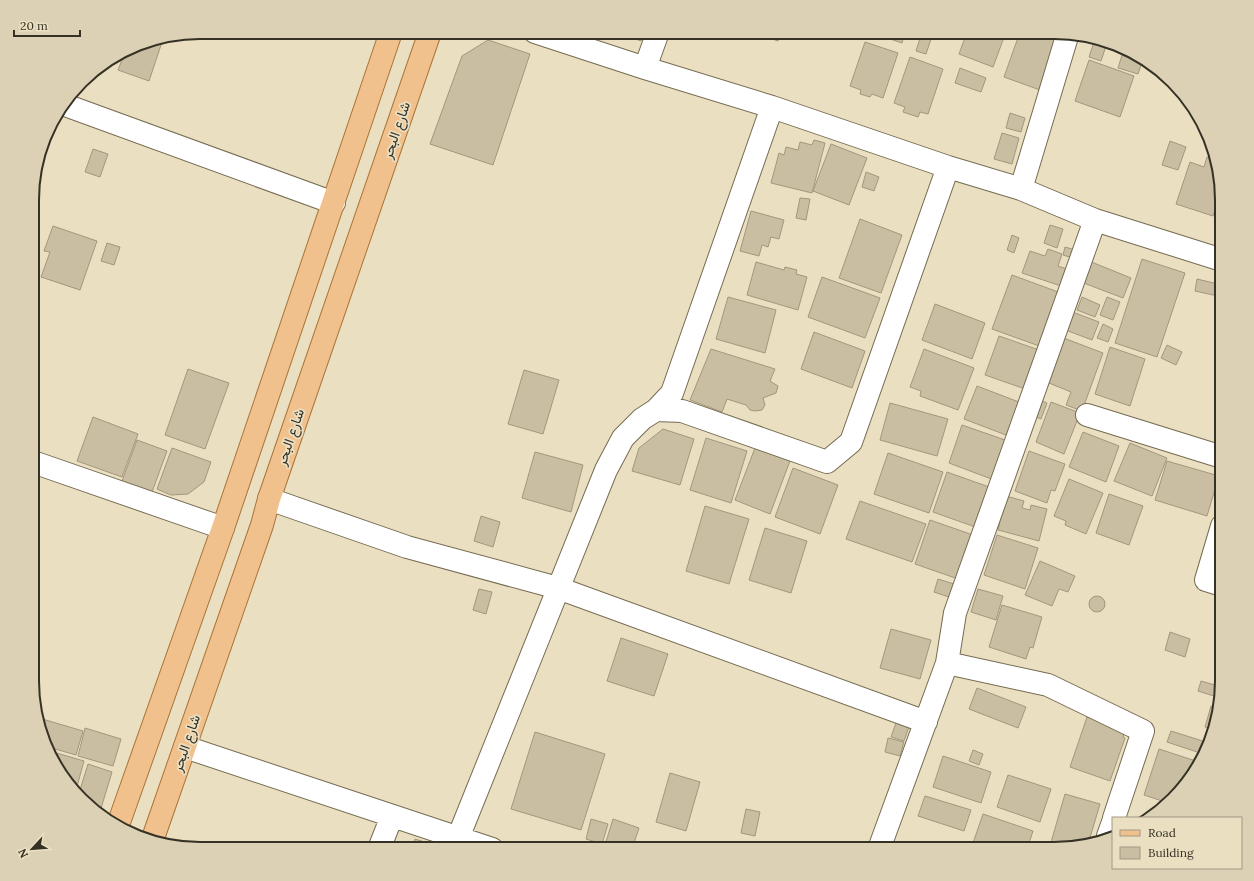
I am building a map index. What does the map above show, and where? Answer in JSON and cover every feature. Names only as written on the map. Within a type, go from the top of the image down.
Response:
[{"type":"main road","points":[[120,820],[224,528],[389,39]]},
{"type":"main road","name":"شارع البحر","points":[[154,835],[262,525],[269,499],[428,39]]},
{"type":"street","points":[[556,39],[644,68],[772,107],[948,167],[1022,189],[1095,220],[1215,258]]},
{"type":"street","points":[[644,68],[655,39]]},
{"type":"street","points":[[1022,189],[1066,39]]},
{"type":"street","points":[[69,106],[334,203]]},
{"type":"street","points":[[458,838],[606,470],[623,438],[642,418],[656,410],[672,394],[772,107]]},
{"type":"street","points":[[656,410],[682,412],[827,462],[851,442],[948,167]]},
{"type":"street","points":[[882,842],[947,663],[955,613],[1095,220]]},
{"type":"street","points":[[1087,415],[1215,455]]},
{"type":"street","points":[[39,464],[224,528]]},
{"type":"street","points":[[269,499],[407,547],[558,588],[926,722]]},
{"type":"street","points":[[1215,550],[1206,580],[1215,583]]},
{"type":"street","points":[[947,663],[1048,685],[1143,731],[1114,817]]},
{"type":"street","points":[[185,747],[470,842]]},
{"type":"street","points":[[382,842],[392,816]]},
{"type":"building","points":[[890,39],[903,39],[902,43]]},
{"type":"building","points":[[920,39],[931,39],[926,54],[916,51]]},
{"type":"building","points":[[964,39],[1003,39],[993,67],[959,54]]},
{"type":"building","points":[[1018,39],[1057,39],[1040,90],[1004,77]]},
{"type":"building","points":[[488,40],[530,54],[493,165],[430,144],[462,56]]},
{"type":"building","points":[[865,42],[898,53],[883,98],[872,94],[870,97],[860,94],[861,90],[850,86]]},
{"type":"building","points":[[162,43],[149,81],[118,70],[122,59],[138,51]]},
{"type":"building","points":[[1094,44],[1105,48],[1101,61],[1089,57]]},
{"type":"building","points":[[1122,54],[1141,64],[1138,74],[1118,68]]},
{"type":"building","points":[[910,57],[943,69],[928,114],[920,112],[918,117],[903,112],[905,107],[894,103]]},
{"type":"building","points":[[1089,60],[1134,76],[1120,117],[1075,101]]},
{"type":"building","points":[[960,68],[986,78],[981,92],[955,83]]},
{"type":"building","points":[[1010,113],[1025,118],[1021,132],[1006,128]]},
{"type":"building","points":[[1002,133],[1019,138],[1012,164],[994,159]]},
{"type":"building","points":[[814,140],[825,143],[812,193],[771,183],[779,153],[784,155],[786,147],[798,150],[800,142],[812,145]]},
{"type":"building","points":[[1170,141],[1186,147],[1178,170],[1162,165]]},
{"type":"building","points":[[831,144],[867,158],[849,205],[813,191]]},
{"type":"building","points":[[93,149],[108,154],[100,177],[85,172]]},
{"type":"building","points":[[1207,157],[1210,158],[1215,189],[1215,210],[1213,216],[1176,204],[1190,162],[1204,167]]},
{"type":"building","points":[[866,172],[879,177],[874,191],[862,187]]},
{"type":"building","points":[[800,198],[810,199],[806,220],[796,218]]},
{"type":"building","points":[[751,211],[784,220],[779,239],[771,237],[768,247],[762,245],[759,256],[740,251]]},
{"type":"building","points":[[860,219],[902,235],[881,293],[839,278]]},
{"type":"building","points":[[1050,225],[1063,229],[1057,248],[1044,243]]},
{"type":"building","points":[[53,226],[97,241],[80,290],[41,277],[50,252],[44,251]]},
{"type":"building","points":[[1012,235],[1019,238],[1014,253],[1007,250]]},
{"type":"building","points":[[107,243],[120,247],[114,265],[101,261]]},
{"type":"building","points":[[1065,247],[1079,251],[1076,259],[1063,255]]},
{"type":"building","points":[[1048,249],[1062,254],[1058,266],[1073,271],[1067,288],[1022,273],[1030,251],[1045,256]]},
{"type":"building","points":[[1142,259],[1185,273],[1157,357],[1115,343]]},
{"type":"building","points":[[1089,261],[1131,278],[1123,298],[1081,282]]},
{"type":"building","points":[[756,262],[784,270],[785,267],[797,270],[796,274],[807,277],[798,310],[747,295]]},
{"type":"building","points":[[1012,275],[1061,293],[1042,347],[992,329]]},
{"type":"building","points":[[822,277],[880,298],[865,338],[808,317]]},
{"type":"building","points":[[1197,279],[1215,283],[1215,295],[1195,291]]},
{"type":"building","points":[[728,297],[776,310],[765,353],[716,339]]},
{"type":"building","points":[[1082,297],[1100,305],[1095,317],[1077,310]]},
{"type":"building","points":[[1107,297],[1120,302],[1113,320],[1100,315]]},
{"type":"building","points":[[935,304],[985,323],[972,359],[922,340]]},
{"type":"building","points":[[1070,311],[1099,322],[1092,340],[1063,329]]},
{"type":"building","points":[[1103,324],[1113,329],[1108,342],[1097,338]]},
{"type":"building","points":[[814,332],[865,351],[852,388],[801,369]]},
{"type":"building","points":[[999,336],[1042,351],[1028,390],[985,375]]},
{"type":"building","points":[[1061,337],[1103,353],[1082,411],[1066,405],[1071,392],[1044,381]]},
{"type":"building","points":[[1167,345],[1182,352],[1176,365],[1161,358]]},
{"type":"building","points":[[1110,347],[1145,359],[1130,406],[1095,394]]},
{"type":"building","points":[[711,349],[775,369],[770,381],[778,386],[776,393],[763,398],[765,405],[762,410],[750,410],[746,405],[727,399],[722,412],[690,400]]},
{"type":"building","points":[[924,349],[974,368],[958,410],[920,396],[921,391],[910,387]]},
{"type":"building","points":[[188,369],[229,383],[205,449],[165,435]]},
{"type":"building","points":[[524,370],[559,380],[543,434],[508,424]]},
{"type":"building","points":[[977,386],[1019,402],[1006,435],[964,419]]},
{"type":"building","points":[[1035,398],[1047,403],[1041,419],[1028,414]]},
{"type":"building","points":[[1051,402],[1080,413],[1064,454],[1036,442]]},
{"type":"building","points":[[890,403],[948,419],[937,456],[880,440]]},
{"type":"building","points":[[93,417],[138,434],[122,477],[77,461]]},
{"type":"building","points":[[962,425],[1008,441],[994,480],[949,463]]},
{"type":"building","points":[[663,429],[694,439],[680,485],[632,471],[639,448]]},
{"type":"building","points":[[1083,432],[1119,446],[1106,482],[1069,467]]},
{"type":"building","points":[[706,438],[747,451],[731,503],[690,490]]},
{"type":"building","points":[[137,440],[167,451],[152,492],[122,481]]},
{"type":"building","points":[[1130,443],[1167,458],[1152,496],[1114,481]]},
{"type":"building","points":[[172,448],[211,462],[204,482],[188,494],[171,495],[157,489]]},
{"type":"building","points":[[755,448],[790,461],[770,514],[735,500]]},
{"type":"building","points":[[1029,451],[1065,464],[1055,491],[1051,490],[1047,503],[1015,491]]},
{"type":"building","points":[[535,452],[583,465],[571,512],[522,498]]},
{"type":"building","points":[[888,453],[943,472],[929,513],[874,494]]},
{"type":"building","points":[[1167,461],[1215,475],[1215,489],[1207,516],[1155,500]]},
{"type":"building","points":[[793,468],[838,485],[820,534],[775,517]]},
{"type":"building","points":[[947,472],[992,488],[978,528],[933,512]]},
{"type":"building","points":[[1069,479],[1103,493],[1086,534],[1065,525],[1066,521],[1054,516]]},
{"type":"building","points":[[1109,494],[1143,506],[1129,545],[1096,533]]},
{"type":"building","points":[[1006,496],[1024,501],[1022,508],[1030,510],[1031,505],[1047,509],[1039,541],[998,530]]},
{"type":"building","points":[[860,501],[926,524],[912,562],[846,539]]},
{"type":"building","points":[[705,506],[749,519],[729,584],[686,571]]},
{"type":"building","points":[[481,516],[500,522],[493,547],[474,541]]},
{"type":"building","points":[[930,520],[976,536],[961,580],[915,564]]},
{"type":"building","points":[[765,528],[807,541],[791,593],[749,580]]},
{"type":"building","points":[[997,535],[1038,548],[1025,589],[984,575]]},
{"type":"building","points":[[1040,561],[1075,576],[1068,592],[1059,589],[1052,606],[1025,595]]},
{"type":"building","points":[[938,579],[954,584],[949,597],[934,592]]},
{"type":"building","points":[[479,589],[492,592],[486,614],[473,610]]},
{"type":"building","points":[[978,589],[1003,596],[996,620],[971,612]]},
{"type":"building","points":[[1097,596],[1103,598],[1105,604],[1103,610],[1097,612],[1091,610],[1089,604],[1091,598]]},
{"type":"building","points":[[1002,605],[1042,617],[1033,648],[1030,647],[1026,659],[989,647]]},
{"type":"building","points":[[891,629],[931,640],[920,679],[880,668]]},
{"type":"building","points":[[1170,632],[1190,639],[1185,657],[1165,650]]},
{"type":"building","points":[[621,638],[668,654],[654,696],[607,681]]},
{"type":"building","points":[[1201,681],[1215,685],[1215,696],[1198,691]]},
{"type":"building","points":[[977,688],[1026,707],[1018,728],[969,709]]},
{"type":"building","points":[[1211,706],[1213,707],[1210,723],[1208,728],[1205,727]]},
{"type":"building","points":[[1087,717],[1125,731],[1123,737],[1125,738],[1110,781],[1070,767]]},
{"type":"building","points":[[43,719],[83,731],[76,755],[54,749]]},
{"type":"building","points":[[897,720],[910,724],[904,741],[891,737]]},
{"type":"building","points":[[85,728],[121,739],[113,766],[78,756]]},
{"type":"building","points":[[1171,731],[1204,741],[1198,752],[1167,742]]},
{"type":"building","points":[[535,732],[605,754],[581,830],[511,809]]},
{"type":"building","points":[[888,738],[904,742],[900,756],[885,752]]},
{"type":"building","points":[[1159,749],[1194,760],[1182,779],[1161,801],[1144,795]]},
{"type":"building","points":[[973,750],[983,754],[979,765],[969,761]]},
{"type":"building","points":[[57,753],[84,761],[77,785],[66,771]]},
{"type":"building","points":[[943,756],[991,772],[981,803],[933,787]]},
{"type":"building","points":[[88,764],[112,772],[101,808],[80,789]]},
{"type":"building","points":[[670,773],[700,782],[686,831],[656,822]]},
{"type":"building","points":[[1008,775],[1051,789],[1040,822],[997,807]]},
{"type":"building","points":[[1065,794],[1100,804],[1090,838],[1065,842],[1051,842]]},
{"type":"building","points":[[925,796],[971,810],[964,831],[918,816]]},
{"type":"building","points":[[746,809],[760,812],[755,836],[741,833]]},
{"type":"building","points":[[983,814],[1033,831],[1029,842],[973,842]]},
{"type":"building","points":[[591,819],[608,824],[603,842],[596,842],[586,839]]},
{"type":"building","points":[[613,819],[639,828],[634,842],[606,842]]},
{"type":"building","points":[[415,839],[425,842],[414,842]]}]
